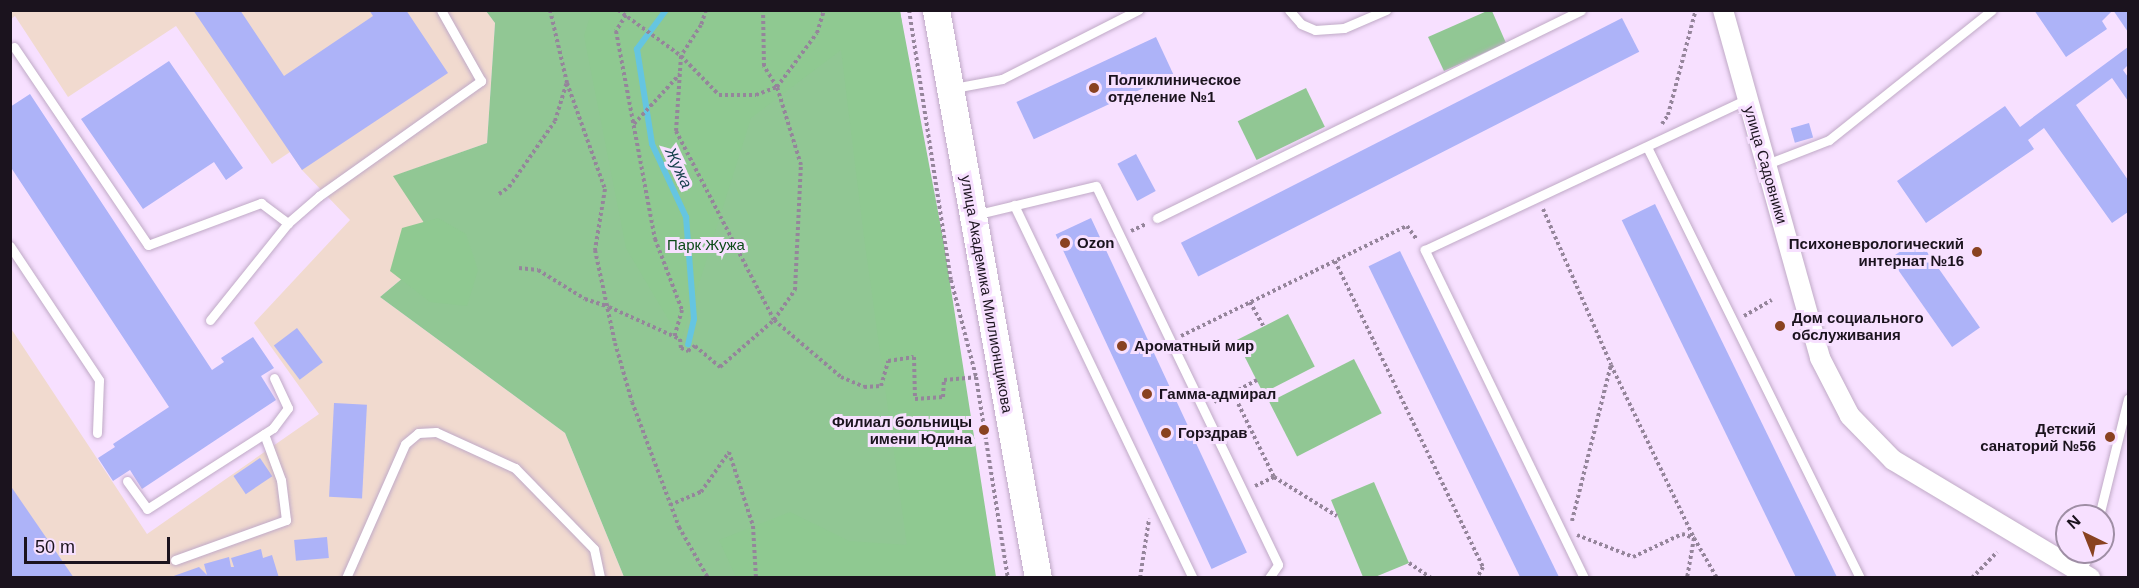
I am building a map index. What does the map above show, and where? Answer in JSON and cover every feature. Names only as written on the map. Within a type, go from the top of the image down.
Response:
[{"type":"street","name":"улица Академика Миллионщикова","points":[[936,10],[1038,578]]},
{"type":"street","name":"улица Садовники","points":[[1723,10],[1820,358],[1850,416],[1893,460],[2085,574]]},
{"type":"lane","points":[[210,320],[288,223],[319,196],[481,81],[441,10]]},
{"type":"lane","points":[[950,89],[1002,79],[1138,10]]},
{"type":"lane","points":[[1290,10],[1301,24],[1315,30],[1344,28],[1386,10]]},
{"type":"lane","points":[[1157,218],[1581,10]]},
{"type":"lane","points":[[1767,164],[1829,140],[1992,10]]},
{"type":"lane","points":[[14,47],[148,245],[261,202],[288,223]]},
{"type":"lane","points":[[1584,578],[1425,250],[1748,99]]},
{"type":"lane","points":[[1648,146],[1860,578]]},
{"type":"lane","points":[[972,215],[1096,186],[1278,565],[1269,578]]},
{"type":"lane","points":[[1014,205],[1193,578]]},
{"type":"lane","points":[[10,246],[99,380],[97,433]]},
{"type":"lane","points":[[127,481],[147,508],[273,428],[288,408],[274,378]]},
{"type":"lane","points":[[2102,504],[2128,399]]},
{"type":"lane","points":[[346,578],[405,444],[418,433],[436,432],[515,468],[594,549],[600,578]]},
{"type":"lane","points":[[175,560],[286,520],[281,480],[264,434]]},
{"type":"path","points":[[550,10],[567,83],[605,189],[595,250],[615,343],[632,402],[670,505],[679,527],[708,578]]},
{"type":"path","points":[[618,10],[681,56],[719,94],[756,95],[777,87],[817,33],[824,10]]},
{"type":"path","points":[[706,10],[701,26],[681,56],[676,131],[774,320],[842,377],[864,387],[880,386],[888,361],[914,357],[915,399],[943,396],[944,380],[976,377]]},
{"type":"path","points":[[519,268],[538,270],[585,299],[609,307],[680,339],[681,348],[688,351],[695,346],[720,367],[774,320],[795,290],[801,165],[777,87],[764,66],[763,10]]},
{"type":"path","points":[[909,10],[951,280],[976,377],[1008,578]]},
{"type":"path","points":[[1648,146],[1668,115],[1695,13]]},
{"type":"path","points":[[626,15],[616,31],[655,239],[681,310],[674,338]]},
{"type":"path","points":[[634,124],[680,74]]},
{"type":"path","points":[[499,194],[509,187],[555,122],[567,83]]},
{"type":"path","points":[[1538,197],[1611,365],[1694,538],[1717,578]]},
{"type":"path","points":[[1191,331],[1407,226],[1425,250]]},
{"type":"path","points":[[1335,261],[1483,567],[1477,578]]},
{"type":"path","points":[[1734,322],[1772,300]]},
{"type":"path","points":[[1250,302],[1264,327]]},
{"type":"path","points":[[1611,365],[1570,532],[1633,557],[1682,534],[1694,538]]},
{"type":"path","points":[[1203,408],[1257,380]]},
{"type":"path","points":[[1233,393],[1274,477],[1337,516]]},
{"type":"path","points":[[670,505],[701,492],[729,452],[753,526],[756,578]]},
{"type":"path","points":[[1243,491],[1274,477]]},
{"type":"path","points":[[1140,578],[1153,495]]},
{"type":"path","points":[[1687,578],[1694,538]]},
{"type":"path","points":[[1972,578],[1997,552]]},
{"type":"path","points":[[1409,563],[1431,578]]},
{"type":"shaded area","points":[[11,11],[486,11],[495,23],[487,143],[394,176],[440,247],[380,297],[565,433],[624,577],[11,577],[10,327],[147,534],[319,414],[254,323],[350,220],[302,170],[290,152],[272,164],[176,26],[68,97],[15,16],[11,19]]},
{"type":"green space","points":[[592,10],[900,11],[943,238],[996,577],[736,577],[719,540],[790,512],[849,541],[907,545],[864,237],[841,50],[751,118],[681,341],[626,248],[584,36]]},
{"type":"green space","name":"Парк Жужа","points":[[486,11],[900,11],[987,577],[624,577],[565,433],[380,297],[440,247],[393,176],[487,143],[495,23]]},
{"type":"green space","points":[[1487,11],[1492,11],[1506,43],[1444,71],[1428,37]]},
{"type":"green space","points":[[1306,88],[1325,127],[1257,160],[1238,121]]},
{"type":"green space","points":[[438,218],[466,234],[478,270],[467,306],[430,302],[390,271],[402,228]]},
{"type":"green space","points":[[1288,314],[1315,367],[1263,393],[1236,340]]},
{"type":"green space","points":[[1354,359],[1382,413],[1297,456],[1269,402]]},
{"type":"green space","points":[[1374,482],[1409,563],[1375,577],[1363,577],[1331,500]]},
{"type":"building","points":[[193,10],[240,10],[284,76],[373,16],[369,10],[406,10],[448,73],[302,170]]},
{"type":"building","points":[[2034,10],[2113,10],[2102,21],[2107,29],[2066,57]]},
{"type":"building","points":[[2113,10],[2128,10],[2128,32]]},
{"type":"building","points":[[1622,18],[1639,52],[1198,277],[1181,243]]},
{"type":"building","name":"Поликлиническое отделение №1","points":[[1156,37],[1173,74],[1034,139],[1016,102]]},
{"type":"building","points":[[2128,47],[2128,65],[2123,70],[2128,77],[2128,101],[2112,78],[2076,105],[2128,180],[2128,212],[2112,223],[2044,128],[2028,140],[2034,149],[1926,223],[1897,181],[2005,106],[2020,127]]},
{"type":"building","points":[[169,61],[243,168],[226,180],[214,162],[143,209],[81,119]]},
{"type":"building","points":[[30,94],[212,370],[224,362],[221,358],[253,337],[274,368],[261,376],[276,400],[142,489],[130,470],[113,481],[98,458],[115,447],[113,444],[169,407],[10,166],[10,107]]},
{"type":"building","points":[[1809,123],[1813,137],[1795,143],[1791,128]]},
{"type":"building","points":[[1136,154],[1156,191],[1137,201],[1117,164]]},
{"type":"building","points":[[1655,204],[1837,577],[1796,578],[1622,220]]},
{"type":"building","points":[[1091,218],[1247,552],[1212,569],[1056,234]]},
{"type":"building","points":[[1918,239],[1980,327],[1952,347],[1890,259]]},
{"type":"building","points":[[1400,251],[1559,578],[1521,578],[1369,266]]},
{"type":"building","points":[[297,328],[323,362],[300,380],[274,345]]},
{"type":"building","points":[[334,403],[367,405],[362,499],[329,497]]},
{"type":"building","points":[[260,458],[272,476],[246,494],[233,476]]},
{"type":"building","points":[[10,485],[74,578],[10,578]]},
{"type":"building","points":[[327,537],[329,558],[296,561],[294,540]]},
{"type":"building","points":[[261,549],[263,558],[272,555],[279,578],[168,578],[199,567],[207,575],[204,564],[229,557],[231,567],[234,567],[231,558]]},
{"type":"waterway","name":"Жужа","points":[[666,10],[637,49],[652,144],[686,217],[694,319],[688,344]]},
{"type":"place","name":"Поликлиническое отделение №1","points":[[1094,88]]},
{"type":"place","name":"Ozon","points":[[1065,243]]},
{"type":"place","name":"Психоневрологический интернат №16","points":[[1977,252]]},
{"type":"place","name":"Дом социального обслуживания","points":[[1780,326]]},
{"type":"place","name":"Ароматный мир","points":[[1122,346]]},
{"type":"place","name":"Гамма-адмирал","points":[[1147,394]]},
{"type":"place","name":"Филиал больницы имени Юдина","points":[[984,430]]},
{"type":"place","name":"Горздрав","points":[[1166,433]]},
{"type":"place","name":"Детский санаторий №56","points":[[2110,437]]}]
